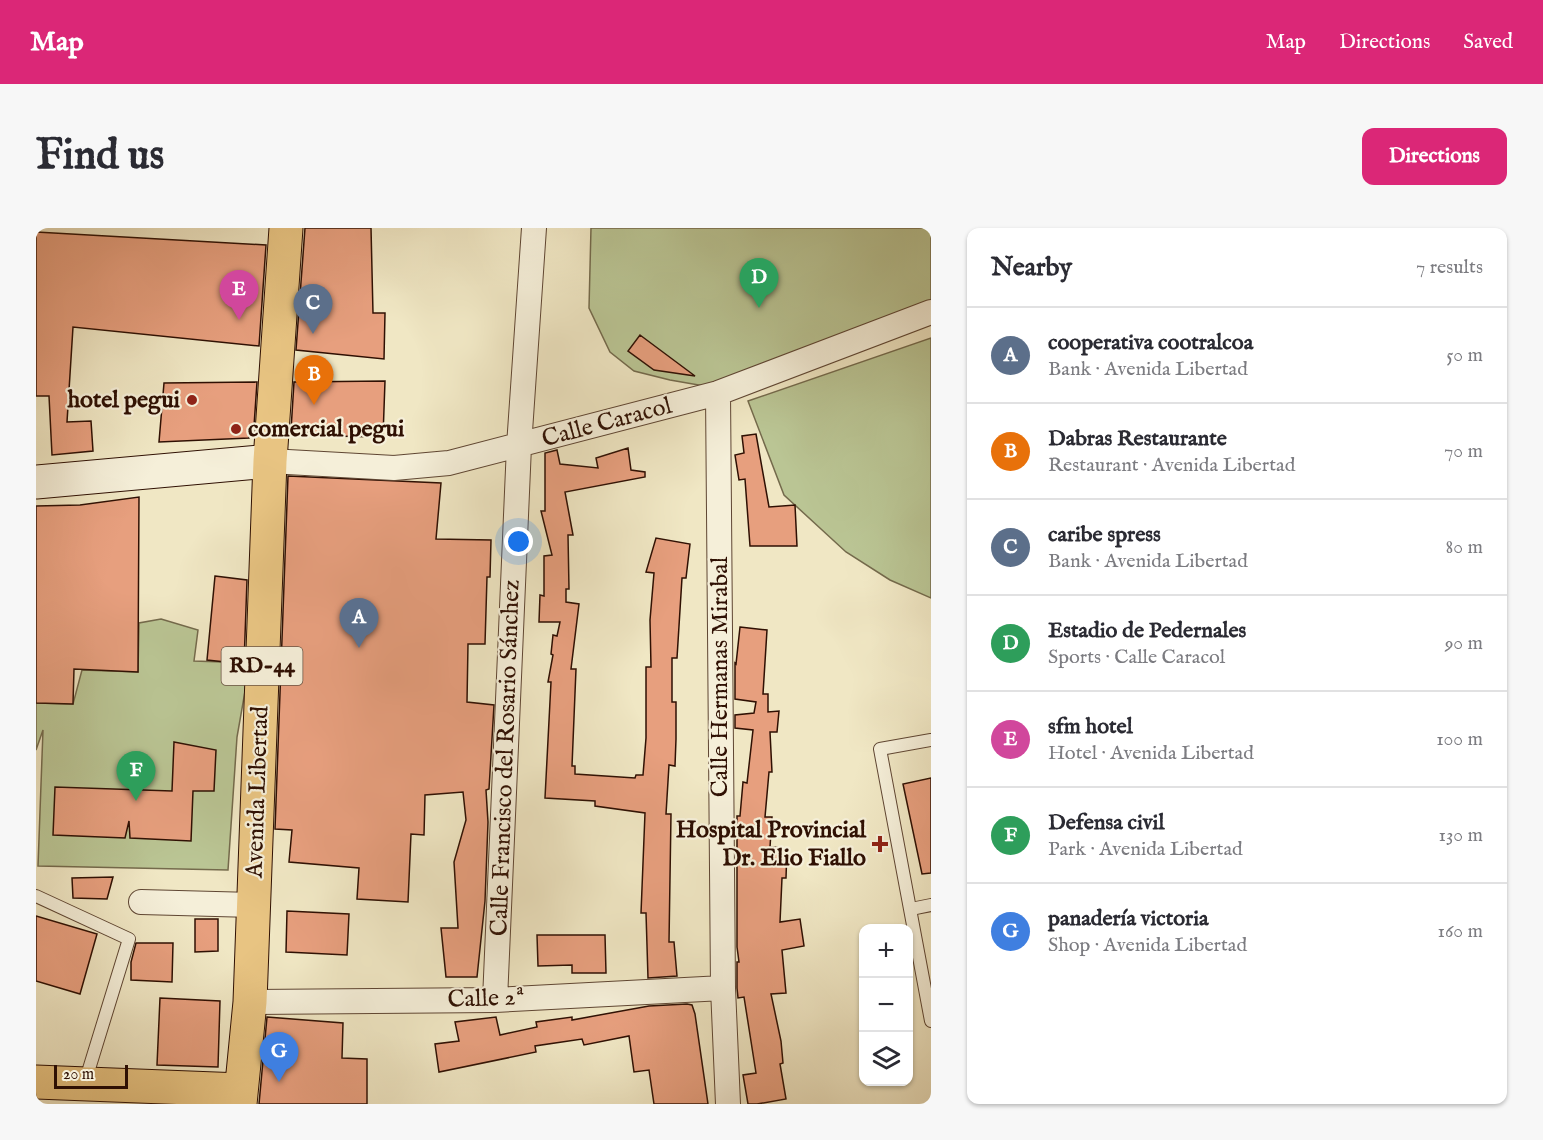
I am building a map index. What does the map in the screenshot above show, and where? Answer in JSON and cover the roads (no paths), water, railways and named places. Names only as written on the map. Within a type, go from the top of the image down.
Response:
[{"type":"main road","name":"Avenida Libertad","points":[[241,1097],[250,1002],[270,461],[286,228]]},
{"type":"main road","points":[[36,482],[270,461]]},
{"type":"main road","points":[[36,1082],[85,1083],[241,1097]]},
{"type":"street","name":"Calle Francisco del Rosario Sánchez","points":[[495,1000],[519,446],[534,228]]},
{"type":"street","name":"Calle Caracol","points":[[270,461],[394,468],[449,463],[718,393],[931,312]]},
{"type":"street","name":"Calle Hermanas Mirabal","points":[[718,393],[723,988],[728,1104]]},
{"type":"street","points":[[141,902],[253,905]]},
{"type":"street","name":"Calle 2ª","points":[[250,1002],[495,1000],[723,988]]},
{"type":"lane","points":[[931,740],[880,749],[931,1021]]},
{"type":"lane","points":[[36,896],[129,939],[85,1083]]},
{"type":"lane","points":[[911,909],[931,905]]},
{"type":"place","name":"Estadio de Pedernales","points":[[759,308]]},
{"type":"place","name":"sfm hotel","points":[[239,320]]},
{"type":"place","name":"caribe spress","points":[[313,334]]},
{"type":"place","name":"hotel pegui","points":[[192,400]]},
{"type":"place","name":"Dabras Restaurante","points":[[314,405]]},
{"type":"place","name":"comercial pegui","points":[[236,429]]},
{"type":"place","name":"cooperativa cootralcoa","points":[[359,648]]},
{"type":"place","name":"Defensa civil","points":[[136,801]]},
{"type":"place","name":"Hospital Provincial Dr. Elio Fiallo","points":[[880,844]]},
{"type":"place","name":"panadería victoria","points":[[279,1082]]}]
